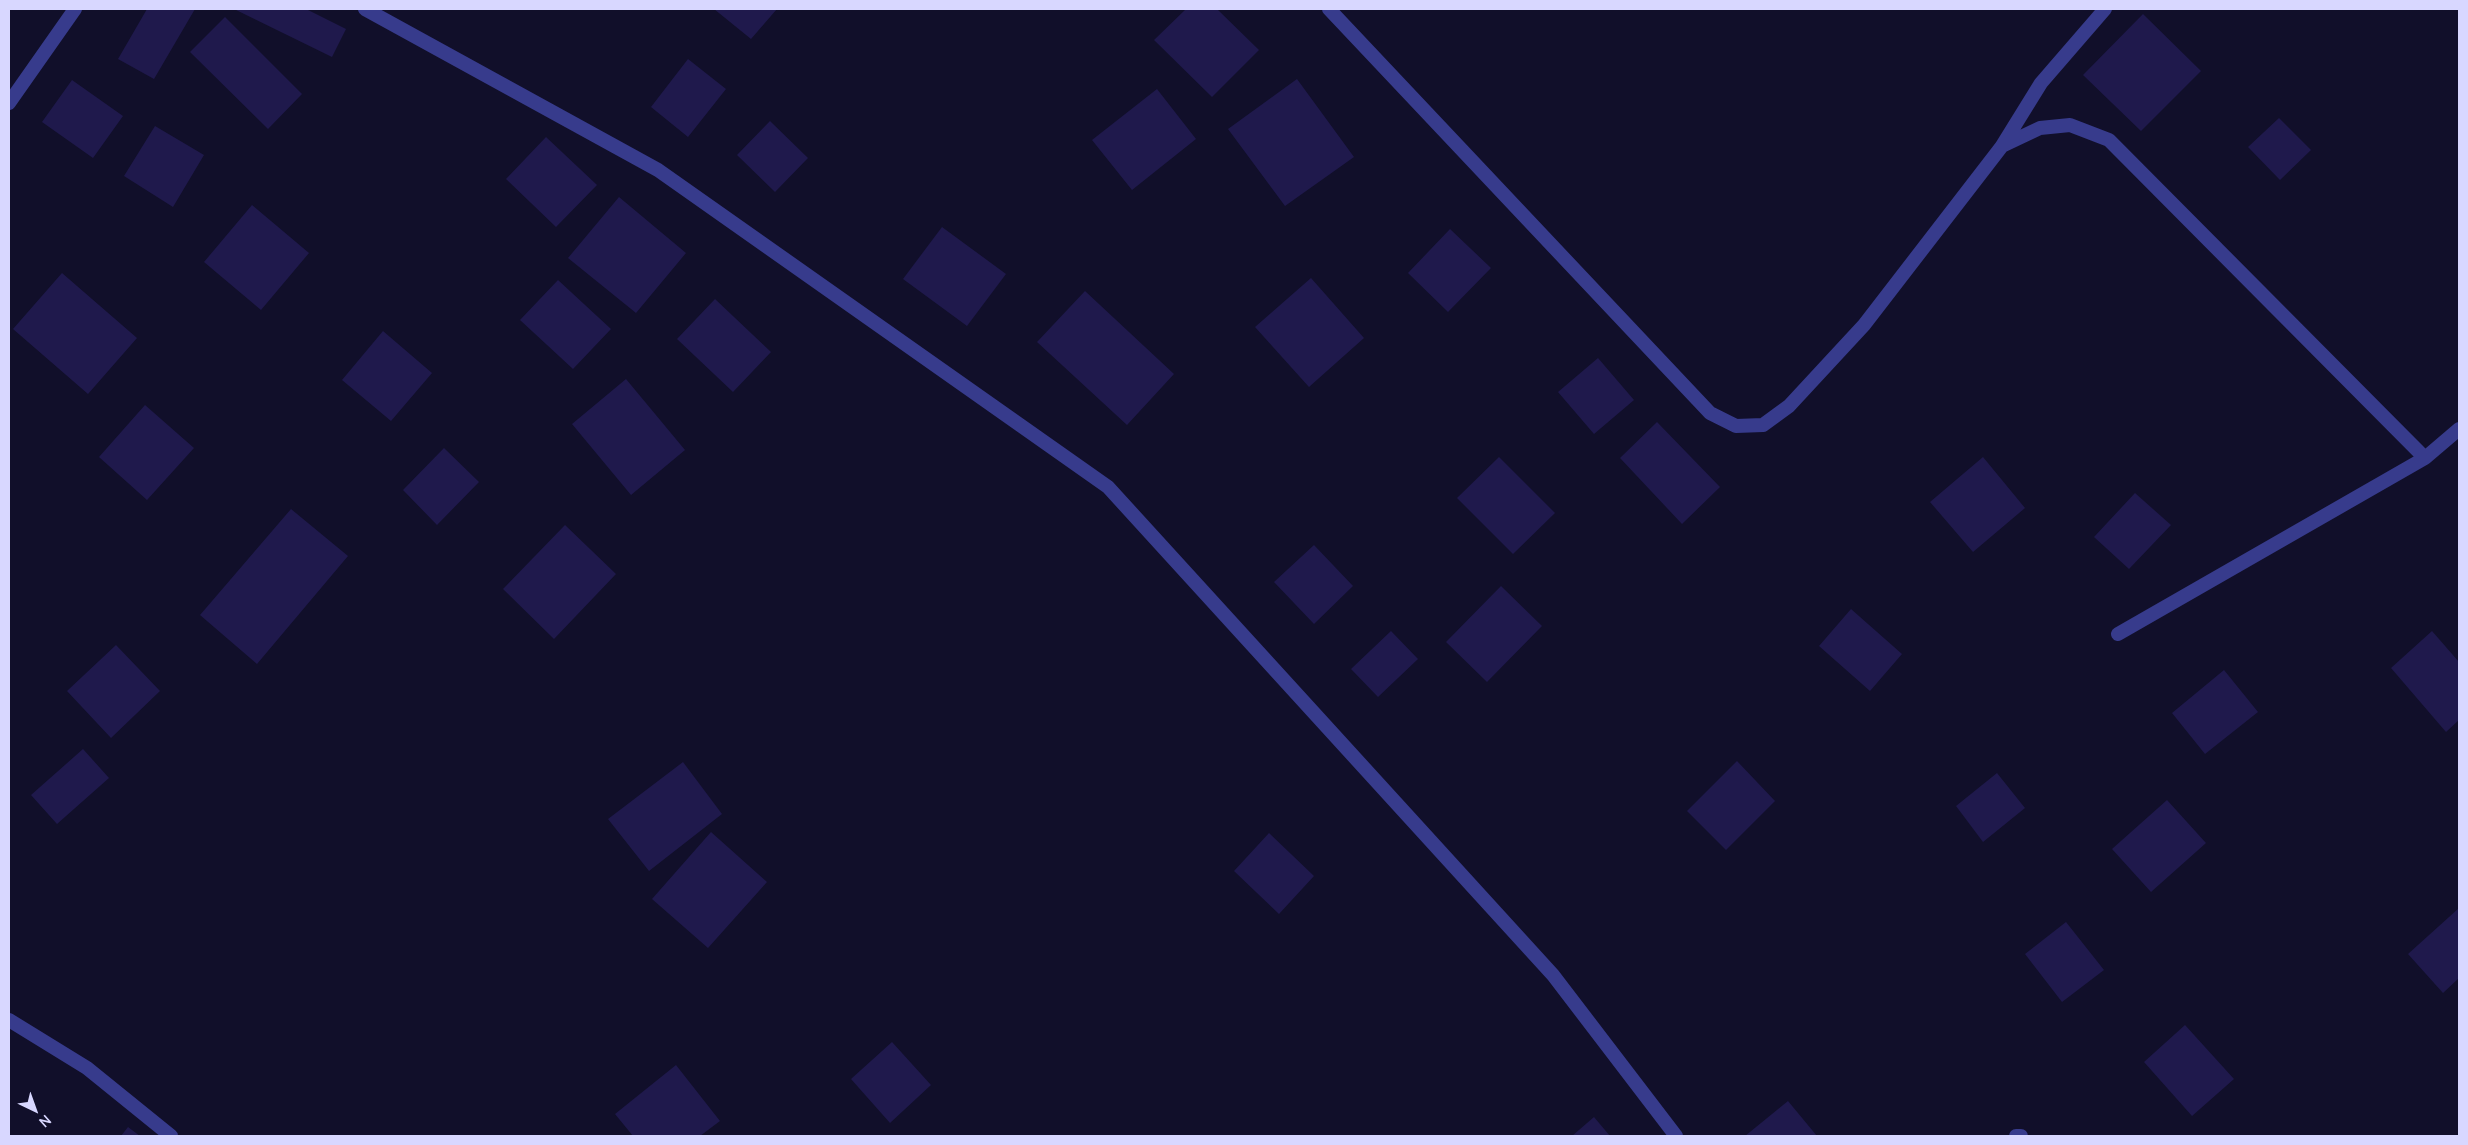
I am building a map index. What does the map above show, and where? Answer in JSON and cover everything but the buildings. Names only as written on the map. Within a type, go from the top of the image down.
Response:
[{"type":"street","points":[[9,103],[75,9]]},
{"type":"street","points":[[365,9],[658,170],[1108,487],[1553,975],[1676,1136]]},
{"type":"street","points":[[1329,9],[1710,413],[1736,426],[1763,425],[1789,406],[1864,325],[2002,146],[2040,83],[2105,9]]},
{"type":"street","points":[[2002,146],[2040,128],[2070,125],[2109,140],[2425,458]]},
{"type":"street","points":[[2118,634],[2425,458],[2459,429]]},
{"type":"street","points":[[9,1020],[88,1068],[170,1136]]},
{"type":"street","points":[[2016,1136],[2021,1136]]}]
